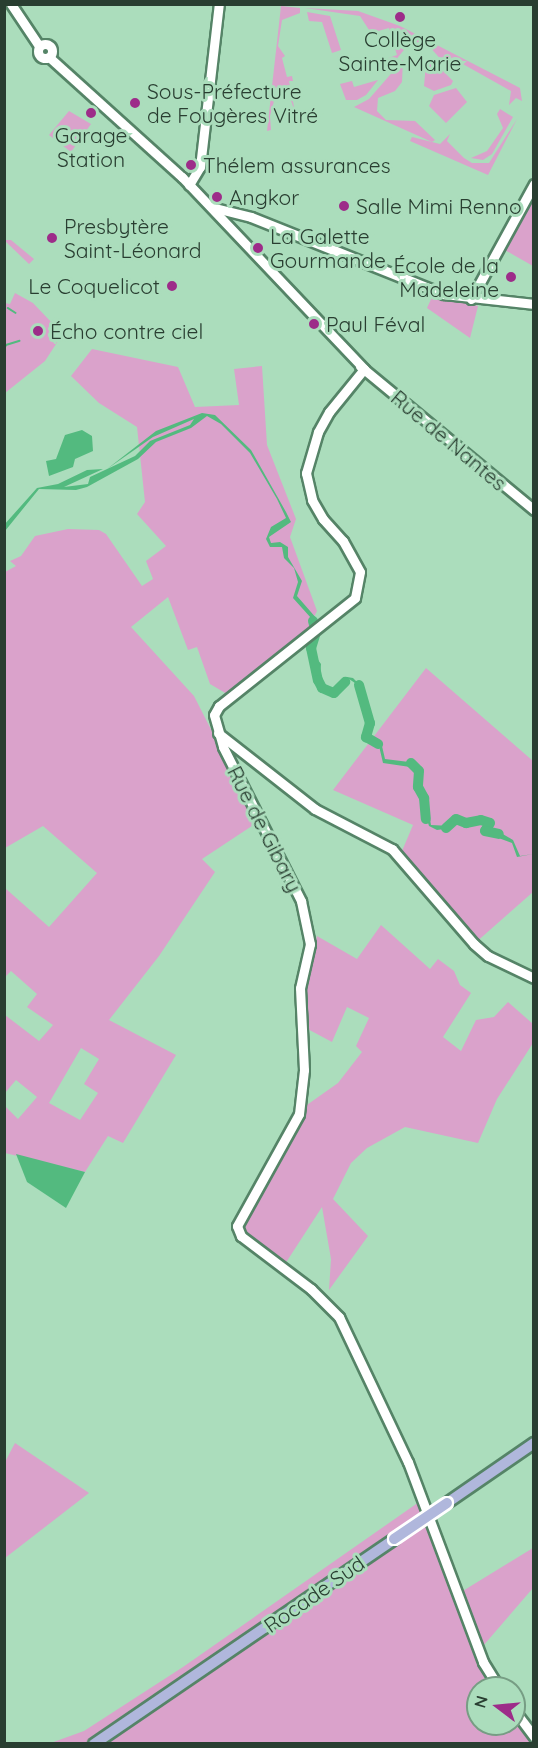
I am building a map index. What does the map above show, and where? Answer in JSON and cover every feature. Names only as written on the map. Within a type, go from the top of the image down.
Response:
[{"type":"main road","name":"Rocade Sud","points":[[94,1743],[174,1693],[534,1443]]},
{"type":"street","points":[[10,4],[41,45]]},
{"type":"street","points":[[16,4],[41,45]]},
{"type":"street","points":[[189,185],[200,167],[219,4]]},
{"type":"street","name":"Rue de Nantes","points":[[41,45],[39,56],[49,57],[189,185],[316,320],[327,340],[534,510]]},
{"type":"street","points":[[471,300],[534,184]]},
{"type":"street","points":[[209,206],[246,215],[431,289],[471,300],[534,304]]},
{"type":"street","points":[[233,230],[246,215]]},
{"type":"street","name":"Rue de Gibary","points":[[364,369],[329,412],[307,467],[307,491],[323,519],[343,541],[360,572],[355,598],[214,715],[218,733],[287,869],[308,924],[310,944],[300,988],[304,1070],[298,1114],[277,1159],[241,1213],[238,1230],[311,1289],[339,1317],[412,1472],[483,1662],[492,1676]]},
{"type":"street","points":[[218,733],[315,809],[392,849],[474,944],[488,956],[534,978]]},
{"type":"shaded area","points":[[281,6],[300,8],[300,13],[282,20],[278,46],[285,56],[282,58],[287,77],[292,76],[293,81],[289,81],[294,107],[301,113],[296,115],[287,89],[277,90],[270,116],[271,130],[267,131]]},
{"type":"shaded area","points":[[305,8],[358,11],[400,26],[520,88],[522,101],[516,98],[509,105],[511,91],[461,63],[451,71],[429,46],[419,42],[407,46],[395,61],[375,63],[397,55],[389,28],[371,33],[360,16]]},
{"type":"shaded area","points":[[307,12],[330,16],[341,50],[332,53],[322,22],[309,21]]},
{"type":"shaded area","points":[[403,60],[402,82],[395,91],[378,98],[377,111],[386,120],[415,121],[435,140],[432,142],[354,107],[369,99]]},
{"type":"shaded area","points":[[432,60],[453,81],[451,85],[434,91],[424,86],[426,64]]},
{"type":"shaded area","points":[[378,80],[366,95],[357,100],[346,100],[340,84],[352,81],[354,87]]},
{"type":"shaded area","points":[[456,88],[467,102],[446,123],[429,106],[434,95]]},
{"type":"shaded area","points":[[500,109],[513,117],[492,154],[483,160],[471,158],[487,151],[503,128],[497,114]]},
{"type":"shaded area","points":[[69,111],[91,124],[71,152],[49,135]]},
{"type":"shaded area","points":[[517,119],[488,175],[410,141],[412,137],[440,144],[450,134],[447,141],[464,158],[472,163],[489,163]]},
{"type":"shaded area","points":[[533,195],[533,266],[503,249]]},
{"type":"shaded area","points":[[4,240],[11,240],[34,259],[29,264]]},
{"type":"shaded area","points":[[15,293],[33,303],[53,324],[58,341],[45,361],[5,393],[4,303],[10,304]]},
{"type":"shaded area","points":[[433,295],[478,306],[470,338],[427,308]]},
{"type":"shaded area","points":[[92,349],[178,367],[195,407],[239,405],[234,369],[262,366],[267,445],[296,519],[290,537],[317,611],[308,629],[227,694],[210,684],[197,647],[188,650],[168,597],[131,627],[194,696],[258,822],[202,859],[215,872],[159,956],[109,1020],[176,1055],[123,1143],[108,1136],[85,1172],[5,1153],[5,1106],[18,1119],[37,1097],[16,1080],[5,1093],[5,1015],[39,1041],[53,1025],[27,1007],[37,994],[11,971],[5,977],[5,888],[49,927],[97,873],[43,826],[5,848],[5,572],[16,566],[10,561],[21,556],[35,536],[68,529],[99,530],[106,534],[142,586],[153,579],[146,561],[166,546],[137,514],[145,502],[137,427],[99,403],[71,376]],"holes":[[[81,1048],[99,1059],[84,1084],[98,1093],[80,1120],[49,1103]]]},
{"type":"shaded area","points":[[202,413],[215,415],[251,450],[286,512],[291,522],[269,537],[271,543],[280,542],[288,547],[288,557],[302,581],[297,596],[317,619],[312,627],[311,618],[293,598],[298,582],[294,568],[284,558],[282,547],[270,547],[266,539],[271,527],[286,518],[277,499],[250,453],[221,424],[207,416],[191,428],[156,442],[138,459],[87,487],[76,490],[39,489],[5,531],[4,525],[37,488],[58,484],[87,470],[103,469],[64,487],[88,484],[90,477],[135,456],[150,441],[190,425],[194,419],[153,437],[107,469],[156,431]]},
{"type":"shaded area","points":[[82,430],[92,436],[93,451],[75,459],[73,467],[49,476],[46,461],[56,459],[65,435]]},
{"type":"shaded area","points":[[318,630],[319,635],[312,652],[321,664],[320,679],[331,693],[347,677],[353,678],[360,685],[366,695],[373,727],[368,738],[382,746],[385,759],[409,762],[420,767],[423,778],[420,787],[427,802],[431,825],[451,826],[455,818],[468,823],[476,820],[492,821],[489,833],[501,833],[513,840],[520,856],[533,854],[517,857],[512,843],[485,833],[491,824],[484,822],[467,825],[456,820],[451,828],[437,830],[429,826],[417,786],[421,777],[417,768],[383,763],[379,746],[366,740],[371,724],[358,685],[349,679],[336,694],[329,694],[322,689],[311,650]]},
{"type":"shaded area","points":[[426,668],[533,761],[533,892],[474,944],[402,851],[413,825],[333,790]]},
{"type":"shaded area","points":[[381,925],[430,969],[438,959],[454,971],[460,985],[471,993],[443,1037],[461,1051],[476,1020],[494,1017],[508,1002],[533,1024],[533,1043],[497,1099],[478,1143],[405,1127],[367,1148],[351,1163],[333,1199],[368,1236],[329,1290],[331,1259],[322,1207],[285,1264],[243,1235],[241,1218],[289,1146],[304,1107],[338,1083],[362,1052],[356,1046],[369,1018],[347,1007],[332,1042],[302,1026],[302,998],[317,936],[357,959]]},
{"type":"shaded area","points":[[16,1154],[85,1172],[66,1208],[27,1182]]},
{"type":"shaded area","points":[[15,1443],[89,1493],[5,1558],[5,1462]]},
{"type":"shaded area","points":[[419,1502],[453,1597],[533,1548],[533,1588],[483,1646],[495,1676],[466,1676],[466,1736],[526,1736],[526,1719],[533,1728],[533,1743],[48,1744],[84,1731],[183,1667]]},
{"type":"waterway","points":[[8,308],[16,313]]},
{"type":"waterway","points":[[4,350],[6,345],[19,341]]},
{"type":"waterway","points":[[313,621],[316,632],[311,648],[322,688],[334,693],[345,682]]},
{"type":"waterway","points":[[359,685],[370,723],[366,737],[378,744]]},
{"type":"waterway","points":[[411,763],[419,771],[418,787],[424,798],[426,819]]},
{"type":"waterway","points":[[446,828],[456,819],[466,823],[481,820],[490,823],[485,831],[499,834]]},
{"type":"place","name":"Collège Sainte-Marie","points":[[400,17]]},
{"type":"place","name":"Sous-Préfecture de Fougères Vitré","points":[[135,103]]},
{"type":"place","name":"Garage Station","points":[[91,113]]},
{"type":"place","name":"Thélem assurances","points":[[191,165]]},
{"type":"place","name":"Angkor","points":[[217,197]]},
{"type":"place","name":"Salle Mimi Renno","points":[[344,206]]},
{"type":"place","name":"Presbytère Saint-Léonard","points":[[52,238]]},
{"type":"place","name":"La Galette Gourmande","points":[[258,248]]},
{"type":"place","name":"École de la Madeleine","points":[[511,277]]},
{"type":"place","name":"Le Coquelicot","points":[[172,286]]},
{"type":"place","name":"Paul Féval","points":[[314,324]]},
{"type":"place","name":"Écho contre ciel","points":[[38,331]]}]
